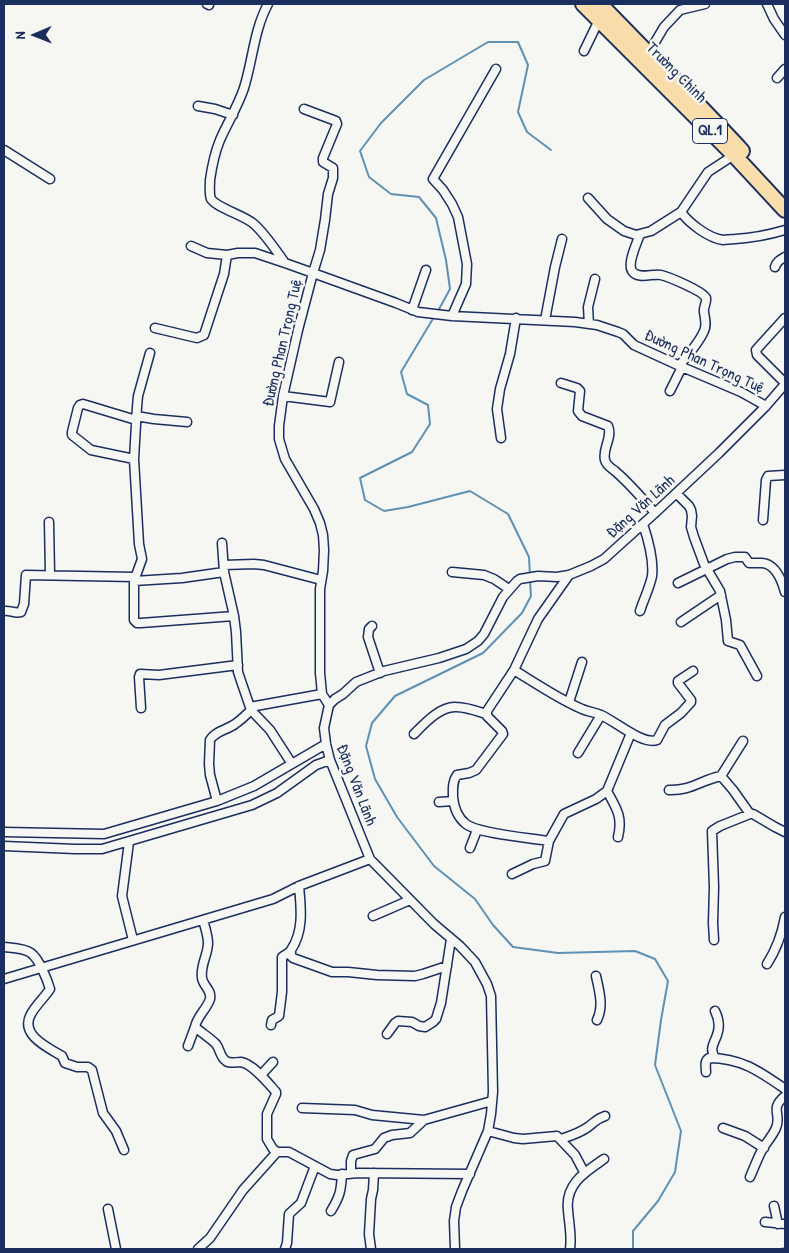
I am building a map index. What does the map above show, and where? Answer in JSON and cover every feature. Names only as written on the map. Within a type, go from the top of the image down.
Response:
[{"type":"highway","name":"Trường Chinh","points":[[583,4],[599,20],[641,51],[708,114],[785,197]]},
{"type":"highway","name":"Trường Chinh","points":[[600,4],[626,39]]},
{"type":"highway","name":"Trường Chinh","points":[[641,51],[785,210]]},
{"type":"street","points":[[268,4],[257,31],[240,99],[214,157],[210,186],[211,198],[218,204],[254,224],[285,263]]},
{"type":"street","points":[[641,51],[680,10],[705,4]]},
{"type":"street","points":[[767,4],[778,26],[785,35]]},
{"type":"street","points":[[584,51],[599,20]]},
{"type":"street","points":[[452,316],[466,284],[466,255],[458,218],[452,204],[433,179],[496,69]]},
{"type":"street","points":[[777,78],[785,69]]},
{"type":"street","points":[[198,106],[216,109],[233,115]]},
{"type":"street","points":[[191,246],[207,253],[227,255],[255,253],[313,273],[318,257],[328,194],[334,174],[333,168],[323,162],[323,158],[337,124],[336,121],[304,110]]},
{"type":"street","points":[[4,150],[50,179]]},
{"type":"street","points":[[588,198],[607,219],[624,231],[636,235],[651,231],[681,212],[708,172],[734,155]]},
{"type":"street","points":[[681,212],[697,228],[722,240],[755,237],[785,230]]},
{"type":"street","points":[[640,234],[631,261],[632,272],[645,276],[662,275],[674,279],[701,293],[706,300],[703,310],[706,321],[704,332],[681,367],[670,391]]},
{"type":"street","points":[[545,320],[562,239]]},
{"type":"street","points":[[155,328],[197,338],[204,335],[224,274],[227,255]]},
{"type":"street","points":[[775,267],[778,260],[785,257]]},
{"type":"street","points":[[415,311],[426,270]]},
{"type":"street","name":"Đường Phan Trọng Tuệ","points":[[329,706],[322,694],[320,673],[319,638],[324,550],[323,535],[314,509],[284,459],[280,444],[279,426],[283,396],[313,273],[415,311],[452,316],[516,318],[589,324],[618,332],[634,345],[741,392],[766,406]]},
{"type":"street","points":[[589,324],[588,307],[595,280]]},
{"type":"street","points":[[501,438],[497,409],[516,318]]},
{"type":"street","points":[[785,318],[756,350],[757,356],[785,384]]},
{"type":"street","points":[[150,353],[138,396],[136,418],[134,459],[139,544],[142,559],[134,579],[134,620],[137,623],[141,623],[234,616]]},
{"type":"street","points":[[283,396],[330,402],[339,362]]},
{"type":"street","points":[[561,383],[577,388],[580,391],[578,411],[582,416],[608,426],[610,432],[605,448],[605,461],[655,513]]},
{"type":"street","name":"Đặng Văn Lãnh","points":[[455,1249],[455,1214],[458,1201],[488,1131],[491,1114],[492,1001],[479,967],[475,962],[434,924],[370,859],[330,760],[324,728],[329,706],[356,682],[380,673],[455,654],[472,645],[484,634],[504,597],[515,582],[520,579],[538,576],[557,577],[569,575],[604,559],[720,453],[785,384]]},
{"type":"street","points":[[134,459],[90,450],[72,435],[80,405],[83,404],[136,418],[187,422]]},
{"type":"street","points":[[762,520],[768,476],[785,475]]},
{"type":"street","points":[[676,493],[691,510],[691,527],[707,569],[721,595],[728,641],[740,645],[757,676]]},
{"type":"street","points":[[49,522],[50,574]]},
{"type":"street","points":[[640,611],[652,576],[650,550],[643,524]]},
{"type":"street","points":[[222,543],[224,569],[234,616],[241,681],[250,709],[270,730],[292,764]]},
{"type":"street","points":[[678,583],[726,559],[745,557],[749,563],[762,563],[772,566],[781,579],[785,592]]},
{"type":"street","points":[[4,610],[21,612],[24,604],[26,574],[151,581],[264,564],[321,580]]},
{"type":"street","points":[[452,572],[484,575],[510,589]]},
{"type":"street","points":[[486,714],[514,670],[538,619],[569,575]]},
{"type":"street","points":[[681,622],[721,595]]},
{"type":"street","points":[[372,626],[369,629],[368,637],[380,673]]},
{"type":"street","points":[[569,702],[582,662]]},
{"type":"street","points":[[141,708],[140,674],[159,676],[238,665]]},
{"type":"street","points":[[514,670],[569,702],[601,715],[631,733],[652,742],[657,740],[665,725],[685,710],[691,702],[678,681],[693,671]]},
{"type":"street","points":[[217,801],[209,764],[210,740],[212,736],[233,726],[250,709],[322,694]]},
{"type":"street","points":[[414,734],[431,717],[454,706],[486,714],[503,734],[476,770],[457,775],[453,780],[453,801],[456,812],[466,824],[478,830],[549,841]]},
{"type":"street","points":[[578,753],[601,715]]},
{"type":"street","points":[[512,874],[533,864],[545,861],[549,841],[564,814],[596,799],[607,791],[631,733]]},
{"type":"street","points":[[669,790],[689,788],[721,776],[743,741]]},
{"type":"street","points":[[4,832],[104,834],[217,801],[254,786],[326,744]]},
{"type":"street","points":[[4,846],[75,849],[107,848],[252,805],[277,793],[316,765],[330,760]]},
{"type":"street","points":[[721,776],[750,814],[785,832]]},
{"type":"street","points":[[607,791],[620,817],[618,837]]},
{"type":"street","points":[[439,802],[453,801]]},
{"type":"street","points":[[714,940],[712,831],[750,814]]},
{"type":"street","points":[[470,848],[478,830]]},
{"type":"street","points":[[104,834],[107,848]]},
{"type":"street","points":[[128,842],[122,896],[133,940]]},
{"type":"street","points":[[4,979],[273,899],[299,886],[370,859]]},
{"type":"street","points":[[299,886],[302,915],[291,951],[293,958],[332,972],[377,975],[405,976],[423,974],[447,966]]},
{"type":"street","points":[[373,916],[410,900]]},
{"type":"street","points":[[767,964],[773,953],[785,917]]},
{"type":"street","points":[[188,1046],[197,1021],[210,997],[210,992],[203,983],[201,972],[208,942],[203,920]]},
{"type":"street","points":[[387,1034],[398,1020],[412,1022],[425,1027],[436,1019],[441,1003],[451,938]]},
{"type":"street","points":[[4,947],[30,952],[36,959],[50,989],[30,1015],[28,1028],[40,1043],[62,1056],[65,1062],[77,1067],[88,1067],[92,1070],[103,1113],[116,1131],[124,1150]]},
{"type":"street","points":[[271,1025],[272,1020],[279,1016],[282,992],[282,957],[291,951]]},
{"type":"street","points":[[596,976],[601,1003],[601,1013],[597,1020]]},
{"type":"street","points":[[715,1011],[719,1027],[711,1049],[715,1058]]},
{"type":"street","points":[[195,1026],[202,1034],[215,1043],[226,1061],[230,1063],[241,1062],[251,1068],[276,1092],[267,1114],[267,1139],[277,1152],[289,1152],[330,1174],[470,1174]]},
{"type":"street","points":[[706,1072],[705,1061],[709,1058],[742,1063],[785,1089]]},
{"type":"street","points":[[261,1076],[273,1062]]},
{"type":"street","points":[[750,1177],[777,1127],[776,1107],[785,1096]]},
{"type":"street","points":[[302,1108],[355,1110],[385,1117],[424,1120],[492,1101]]},
{"type":"street","points":[[561,1139],[573,1135],[605,1116]]},
{"type":"street","points":[[351,1174],[353,1155],[375,1149],[384,1138],[410,1133],[424,1120]]},
{"type":"street","points":[[723,1128],[745,1136],[764,1148]]},
{"type":"street","points":[[488,1131],[523,1139],[557,1136],[575,1155],[584,1172]]},
{"type":"street","points":[[198,1249],[210,1238],[243,1190],[277,1152]]},
{"type":"street","points":[[570,1249],[571,1238],[567,1208],[572,1187],[584,1172],[604,1159]]},
{"type":"street","points":[[285,1249],[289,1214],[301,1203],[315,1166]]},
{"type":"street","points":[[371,1249],[369,1234],[374,1173]]},
{"type":"street","points":[[331,1211],[342,1187],[342,1174]]},
{"type":"street","points":[[774,1206],[775,1215],[782,1224]]},
{"type":"street","points":[[108,1209],[116,1249]]},
{"type":"street","points":[[765,1222],[782,1224]]},
{"type":"waterway","points":[[438,311],[450,289],[446,260],[436,218],[419,197],[391,194],[369,177],[360,151],[381,123],[424,80],[488,42],[518,42],[528,65],[518,112],[527,132],[551,150]]},
{"type":"waterway","points":[[434,317],[401,372],[407,394],[428,405],[430,424],[412,452],[360,478],[365,500],[384,511],[408,507],[470,491],[508,514],[529,557],[530,576]]},
{"type":"waterway","points":[[530,581],[531,596],[522,613],[483,653],[395,696],[372,723],[366,746],[375,779],[397,817],[434,866],[475,899],[493,925],[513,947],[558,953],[635,951],[655,959],[668,981],[655,1065],[681,1131],[675,1172],[658,1201],[633,1231],[633,1249]]},
{"type":"waterway","points":[[781,1249],[785,1248]]}]
